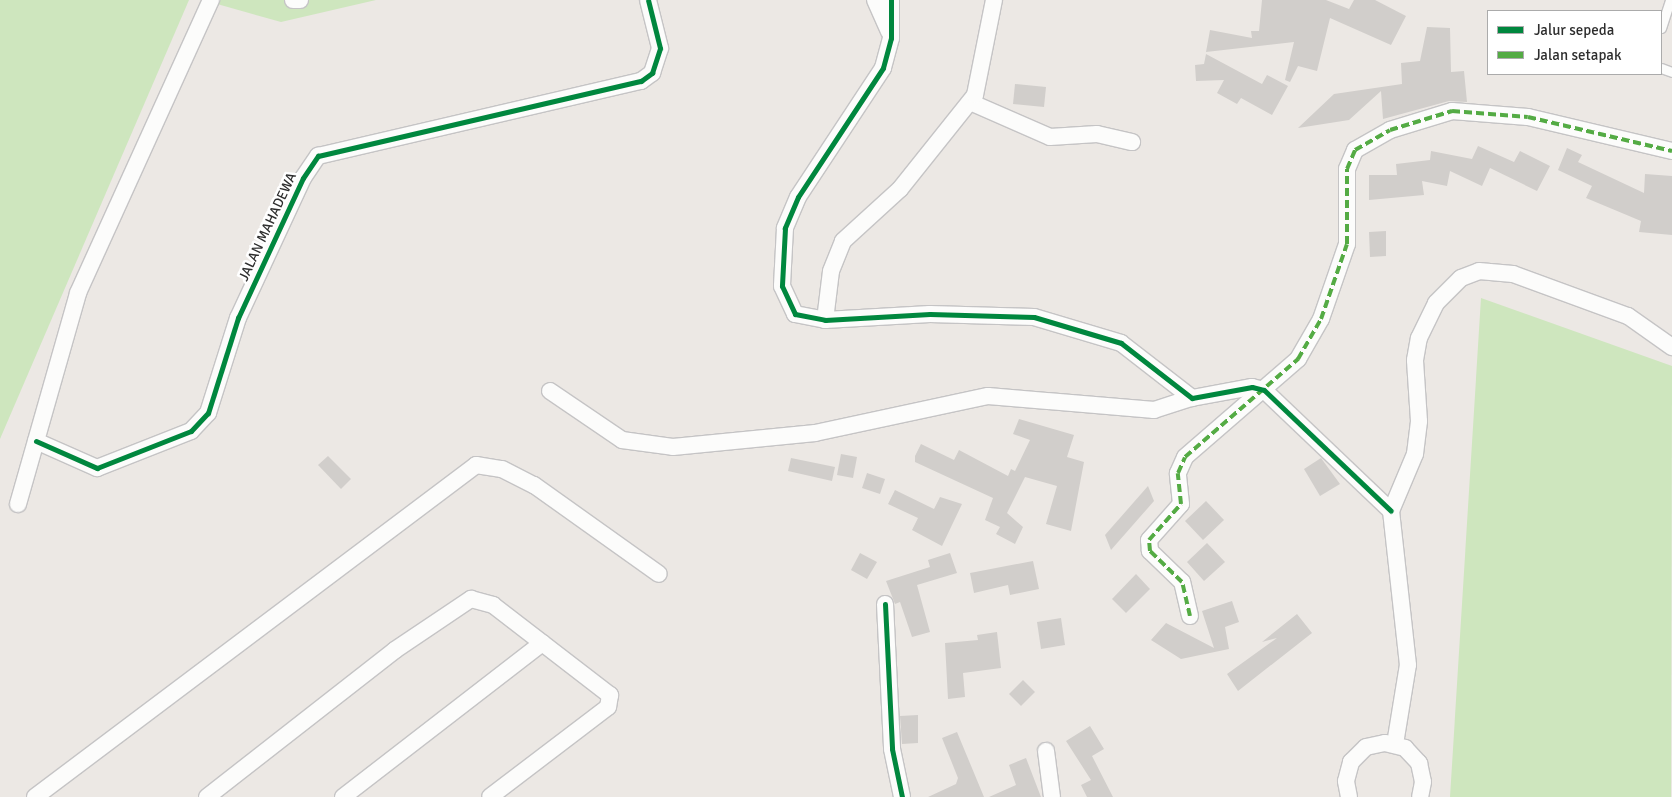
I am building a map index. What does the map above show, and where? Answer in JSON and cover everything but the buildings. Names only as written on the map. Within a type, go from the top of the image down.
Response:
[{"type":"street","points":[[18,504],[78,293],[211,0]]},
{"type":"street","points":[[292,0],[300,0]]},
{"type":"street","name":"JALAN MAHADEWA","points":[[36,441],[97,468],[191,430],[208,413],[238,318],[303,178],[318,156],[641,81],[652,72],[660,48],[648,0]]},
{"type":"street","points":[[875,0],[891,38]]},
{"type":"street","points":[[891,0],[891,38],[868,96],[798,197],[784,228],[782,286],[790,308],[801,317],[825,320],[930,314],[1034,317],[1121,343],[1192,398]]},
{"type":"street","points":[[825,320],[831,271],[844,241],[900,189],[970,102],[981,74],[994,0]]},
{"type":"street","points":[[970,102],[1050,137],[1097,134],[1132,142]]},
{"type":"street","points":[[1190,616],[1182,582],[1150,551],[1149,541],[1180,504],[1178,473],[1185,457],[1298,359],[1320,320],[1347,244],[1348,163],[1366,142],[1452,112],[1528,117],[1672,151]]},
{"type":"street","points":[[1395,744],[1408,656],[1391,511],[1418,438],[1414,388],[1419,338],[1436,303],[1461,278],[1479,271],[1514,274],[1628,316],[1672,347]]},
{"type":"street","points":[[550,391],[622,440],[673,447],[815,433],[988,396],[1154,410],[1192,398],[1252,387],[1264,390],[1391,511]]},
{"type":"street","points":[[35,797],[476,465],[502,469],[534,485],[659,574]]},
{"type":"street","points":[[215,795],[395,650],[471,599],[493,605],[610,695],[608,708],[490,797]]},
{"type":"street","points":[[885,604],[892,749],[902,797]]},
{"type":"street","points":[[343,797],[542,643]]},
{"type":"street","points":[[1349,797],[1348,771],[1358,754],[1375,744],[1395,744],[1418,763],[1423,782],[1420,797]]},
{"type":"street","points":[[1046,751],[1052,797]]},
{"type":"lane","points":[[1662,25],[1670,0]]},
{"type":"green space","points":[[0,0],[189,0],[0,439]]},
{"type":"green space","points":[[203,0],[376,0],[281,22]]},
{"type":"green space","points":[[1481,298],[1672,366],[1671,797],[1450,797]]},
{"type":"marked path","points":[[1190,616],[1182,582],[1150,551],[1149,540],[1181,504],[1178,473],[1185,457],[1298,359],[1321,319],[1347,244],[1347,169],[1355,150],[1390,130],[1452,111],[1528,117],[1672,151]]},
{"type":"cycle path","points":[[36,441],[97,468],[191,431],[208,413],[238,318],[303,178],[318,156],[641,81],[652,73],[660,48],[648,0]]},
{"type":"cycle path","points":[[891,0],[891,38],[883,68],[798,197],[785,228],[782,286],[795,314],[825,320],[930,314],[1034,317],[1121,343],[1192,398],[1252,387],[1264,390],[1391,511]]},
{"type":"cycle path","points":[[885,604],[892,749],[902,797]]}]
